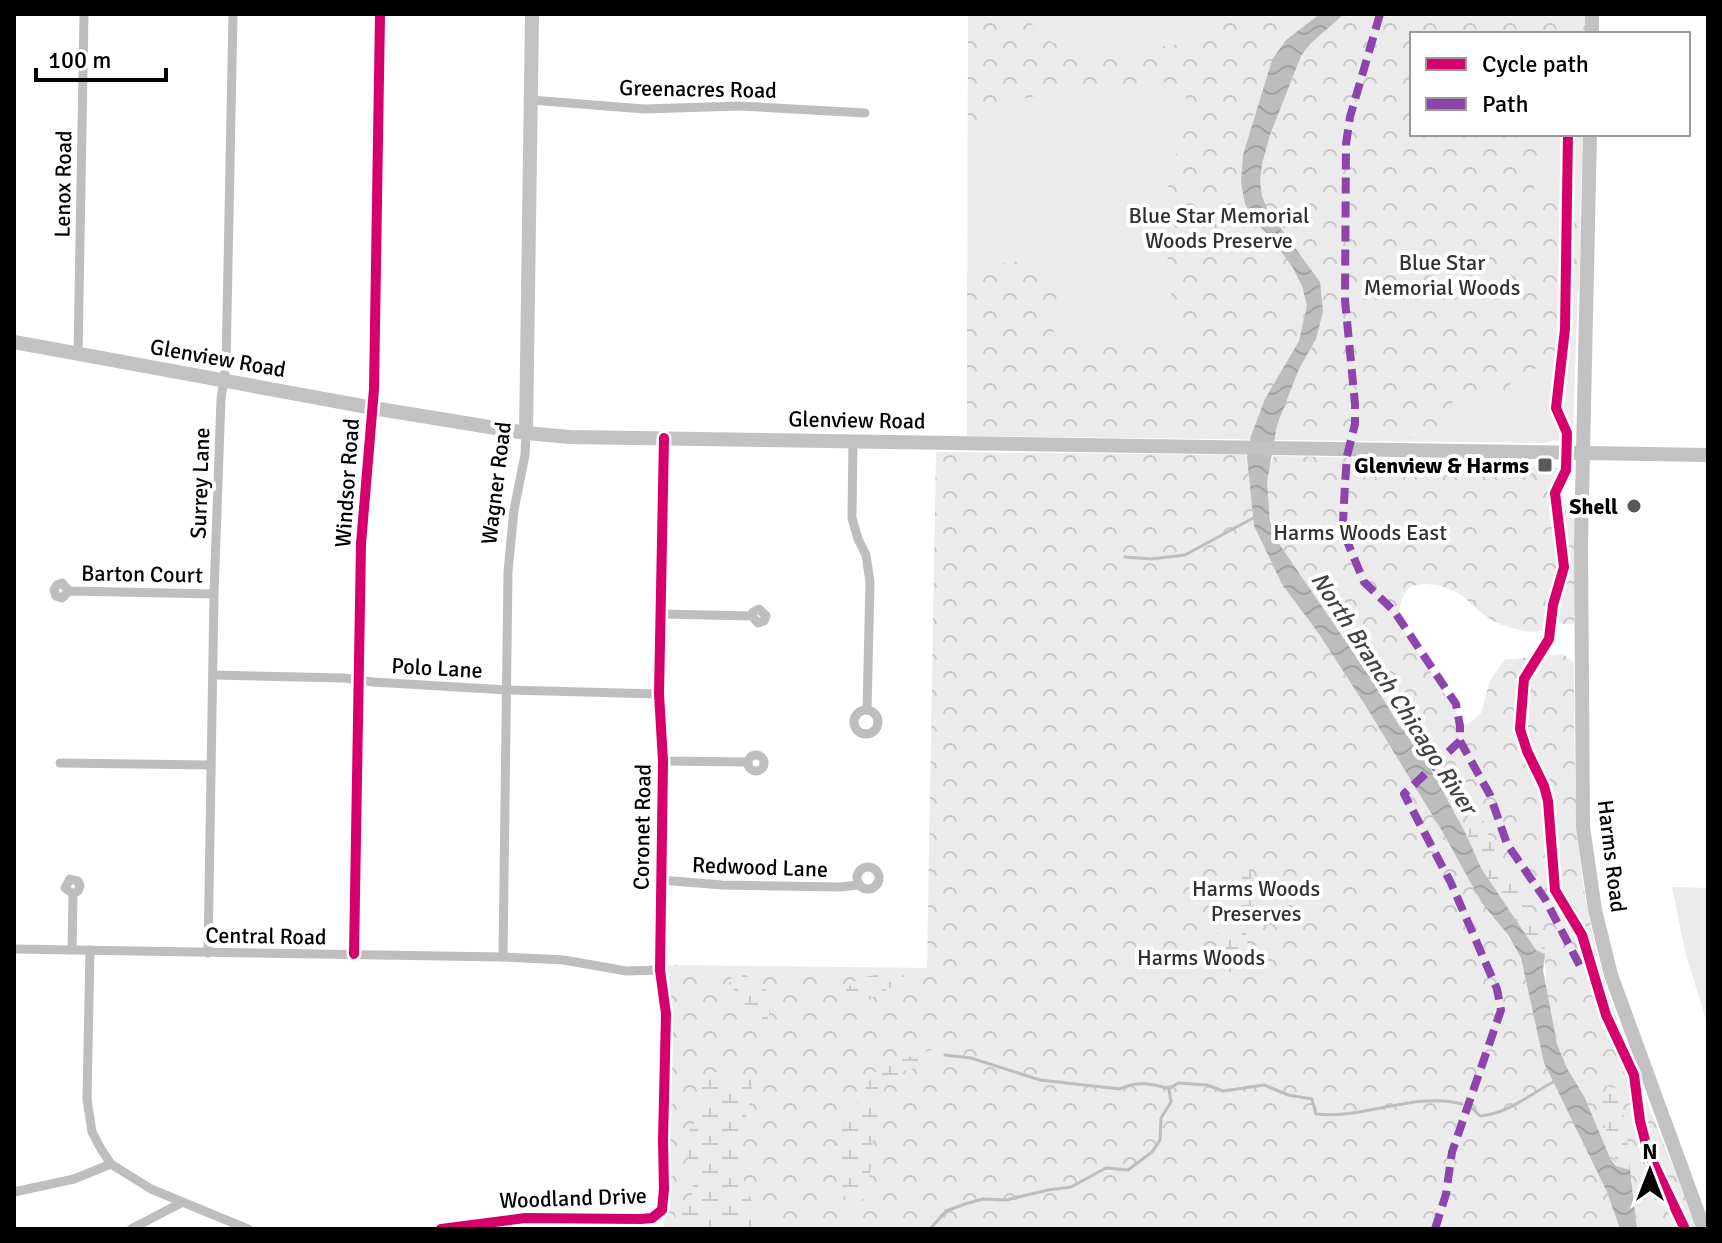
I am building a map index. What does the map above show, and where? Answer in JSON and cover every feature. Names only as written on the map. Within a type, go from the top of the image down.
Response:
[{"type":"main road","name":"Wagner Road","points":[[526,433],[532,14]]},
{"type":"main road","name":"Harms Road","points":[[1590,136],[1581,771],[1589,878],[1611,975],[1704,1229]]},
{"type":"main road","name":"Glenview Road","points":[[14,342],[373,408],[526,433],[599,438],[1708,455]]},
{"type":"street","name":"Lenox Road","points":[[78,355],[84,14]]},
{"type":"street","name":"Surrey Lane","points":[[208,953],[214,594],[226,365],[233,14]]},
{"type":"street","name":"Windsor Road","points":[[354,954],[362,522],[373,408],[380,14]]},
{"type":"street","name":"Greenacres Road","points":[[531,100],[644,109],[740,106],[865,113]]},
{"type":"street","name":"Wagner Road","points":[[503,957],[508,572],[526,433]]},
{"type":"street","name":"Coronet Road","points":[[659,1214],[664,1189],[666,1014],[660,970],[663,761],[659,694],[664,438]]},
{"type":"street","points":[[853,441],[852,518],[869,573],[867,710]]},
{"type":"street","name":"Barton Court","points":[[69,591],[214,594]]},
{"type":"street","points":[[661,614],[752,616]]},
{"type":"street","name":"Polo Lane","points":[[213,675],[359,680],[507,690],[659,694]]},
{"type":"street","points":[[663,761],[748,762]]},
{"type":"street","points":[[60,763],[210,765]]},
{"type":"street","name":"Redwood Lane","points":[[661,880],[722,885],[859,885]]},
{"type":"street","points":[[72,950],[73,894]]},
{"type":"street","name":"Central Road","points":[[14,949],[503,957],[564,960],[626,971],[660,970]]},
{"type":"street","points":[[90,950],[87,1099],[92,1132],[111,1164],[142,1184],[248,1229]]},
{"type":"street","points":[[14,1192],[74,1179],[111,1164]]},
{"type":"street","points":[[131,1229],[181,1203]]},
{"type":"street","name":"Woodland Drive","points":[[441,1229],[503,1220],[579,1216],[641,1219],[659,1214]]},
{"type":"street","points":[[579,1216],[580,1229]]},
{"type":"green space","name":"Blue Star Memorial Woods Preserve","points":[[968,14],[1586,14],[1410,32],[1410,136],[1583,136],[1573,431],[1565,439],[1544,443],[967,436]]},
{"type":"green space","name":"Blue Star Memorial Woods","points":[[968,14],[1027,14],[1035,29],[1046,39],[1077,49],[1094,50],[1181,44],[1201,31],[1198,14],[1320,14],[1286,40],[1272,60],[1251,123],[1255,222],[1284,253],[1300,280],[1305,304],[1302,328],[1251,436],[967,431],[967,269],[1027,260],[1055,276],[1054,334],[1062,340],[1082,345],[1136,341],[1175,344],[1181,333],[1171,309],[1166,248],[1167,201],[1169,178],[1176,156],[1176,120],[1193,108],[1184,95],[1166,83],[1154,81],[1110,87],[1076,87],[995,105],[981,118],[968,123]]},
{"type":"green space","name":"Blue Star Memorial Woods","points":[[1344,14],[1586,14],[1585,32],[1410,32],[1410,136],[1534,136],[1541,149],[1532,178],[1536,197],[1572,208],[1581,218],[1579,290],[1563,301],[1560,337],[1553,354],[1540,366],[1513,378],[1510,385],[1521,395],[1521,400],[1453,399],[1450,419],[1441,438],[1275,435],[1283,403],[1316,339],[1313,270],[1268,211],[1260,181],[1270,135],[1301,56]]},
{"type":"green space","name":"Harms Woods","points":[[936,452],[1245,455],[1248,458],[1254,526],[1282,583],[1365,705],[1521,958],[1544,1063],[1607,1192],[1620,1229],[663,1229],[668,1192],[669,1014],[664,965],[927,968]]},
{"type":"green space","name":"Harms Woods East","points":[[1274,456],[1562,469],[1550,488],[1552,495],[1565,504],[1575,505],[1574,624],[1553,623],[1536,632],[1516,629],[1490,619],[1455,592],[1424,584],[1406,591],[1397,620],[1456,711],[1459,725],[1469,724],[1481,713],[1490,680],[1504,660],[1563,654],[1574,663],[1577,819],[1588,912],[1621,1032],[1697,1229],[1637,1229],[1631,1177],[1610,1158],[1585,1098],[1557,1044],[1547,995],[1545,962],[1481,868],[1427,762],[1399,725],[1280,545],[1269,512],[1266,489],[1269,466]]},
{"type":"green space","points":[[1466,790],[1474,796],[1498,860],[1544,934],[1545,954],[1536,950],[1481,868],[1468,838],[1470,824],[1461,793]]},
{"type":"green space","points":[[1240,869],[1250,869],[1252,887],[1245,940],[1268,972],[1252,977],[1226,970],[1225,944],[1212,925],[1214,915],[1233,899]]},
{"type":"green space","points":[[1672,887],[1708,888],[1708,1026],[1686,955]]},
{"type":"green space","points":[[903,974],[905,979],[863,1003],[852,999],[846,990],[864,977]]},
{"type":"green space","points":[[745,975],[758,982],[773,998],[766,1026],[759,1024],[729,983],[732,976]]},
{"type":"green space","points":[[937,1048],[946,1048],[941,1061],[904,1071],[886,1082],[874,1132],[868,1188],[861,1206],[853,1208],[846,1199],[835,1161],[837,1137],[874,1073]]},
{"type":"green space","points":[[717,1072],[735,1082],[742,1078],[753,1080],[740,1162],[761,1229],[678,1229],[675,1213],[689,1200],[693,1188],[690,1166],[679,1142],[698,1116],[704,1077],[707,1073]]},
{"type":"green space","points":[[1607,1086],[1618,1089],[1630,1170],[1616,1166],[1603,1119],[1602,1104]]},
{"type":"water","points":[[1320,14],[1344,14],[1301,56],[1270,135],[1260,181],[1268,211],[1320,282],[1323,312],[1316,339],[1299,369],[1277,425],[1267,482],[1270,521],[1280,545],[1399,725],[1427,762],[1481,868],[1536,950],[1545,954],[1543,970],[1557,1044],[1585,1098],[1610,1158],[1616,1166],[1630,1170],[1637,1229],[1620,1229],[1607,1192],[1544,1063],[1521,958],[1508,935],[1482,903],[1365,705],[1282,584],[1254,526],[1247,457],[1251,436],[1265,399],[1299,341],[1307,305],[1293,268],[1271,237],[1255,222],[1245,204],[1241,182],[1243,155],[1272,60],[1286,40]]},
{"type":"waterway","points":[[1125,557],[1151,559],[1185,555],[1255,517]]},
{"type":"waterway","points":[[945,1055],[971,1058],[1040,1080],[1120,1089],[1144,1084],[1169,1089]]},
{"type":"waterway","points":[[1471,1107],[1480,1116],[1500,1112],[1555,1081]]},
{"type":"waterway","points":[[930,1229],[946,1211],[965,1204],[983,1199],[1006,1200],[1071,1187],[1106,1168],[1128,1170],[1152,1152],[1160,1140],[1161,1118],[1171,1102],[1169,1089],[1178,1083],[1207,1085],[1223,1091],[1264,1085],[1288,1095],[1312,1099],[1316,1114],[1352,1113],[1426,1101],[1462,1104]]},
{"type":"marked path","points":[[1380,14],[1350,117],[1346,144],[1345,300],[1355,424],[1347,456],[1343,523],[1364,582],[1394,611],[1456,704],[1460,741],[1490,795],[1507,844],[1545,899],[1581,968]]},
{"type":"marked path","points":[[1435,1229],[1446,1194],[1452,1152],[1501,1010],[1497,989],[1451,883],[1404,794],[1460,741]]},
{"type":"cycle path","points":[[354,954],[361,544],[374,389],[380,14]]},
{"type":"cycle path","points":[[1568,136],[1565,329],[1556,408],[1567,433],[1566,470],[1555,493],[1564,567],[1553,605],[1549,639],[1524,679],[1520,729],[1548,801],[1555,890],[1582,935],[1606,1015],[1634,1075],[1648,1152],[1685,1229]]},
{"type":"cycle path","points":[[441,1229],[525,1218],[641,1219],[652,1218],[662,1210],[666,1014],[660,970],[663,761],[659,694],[664,438]]},
{"type":"place","name":"Glenview & Harms","points":[[1545,465]]},
{"type":"place","name":"Shell","points":[[1634,506]]},
{"type":"water label","name":"North Branch Chicago River","points":[[1394,693]]},
{"type":"park label","name":"Harms Woods Preserves","points":[[1256,900]]}]
